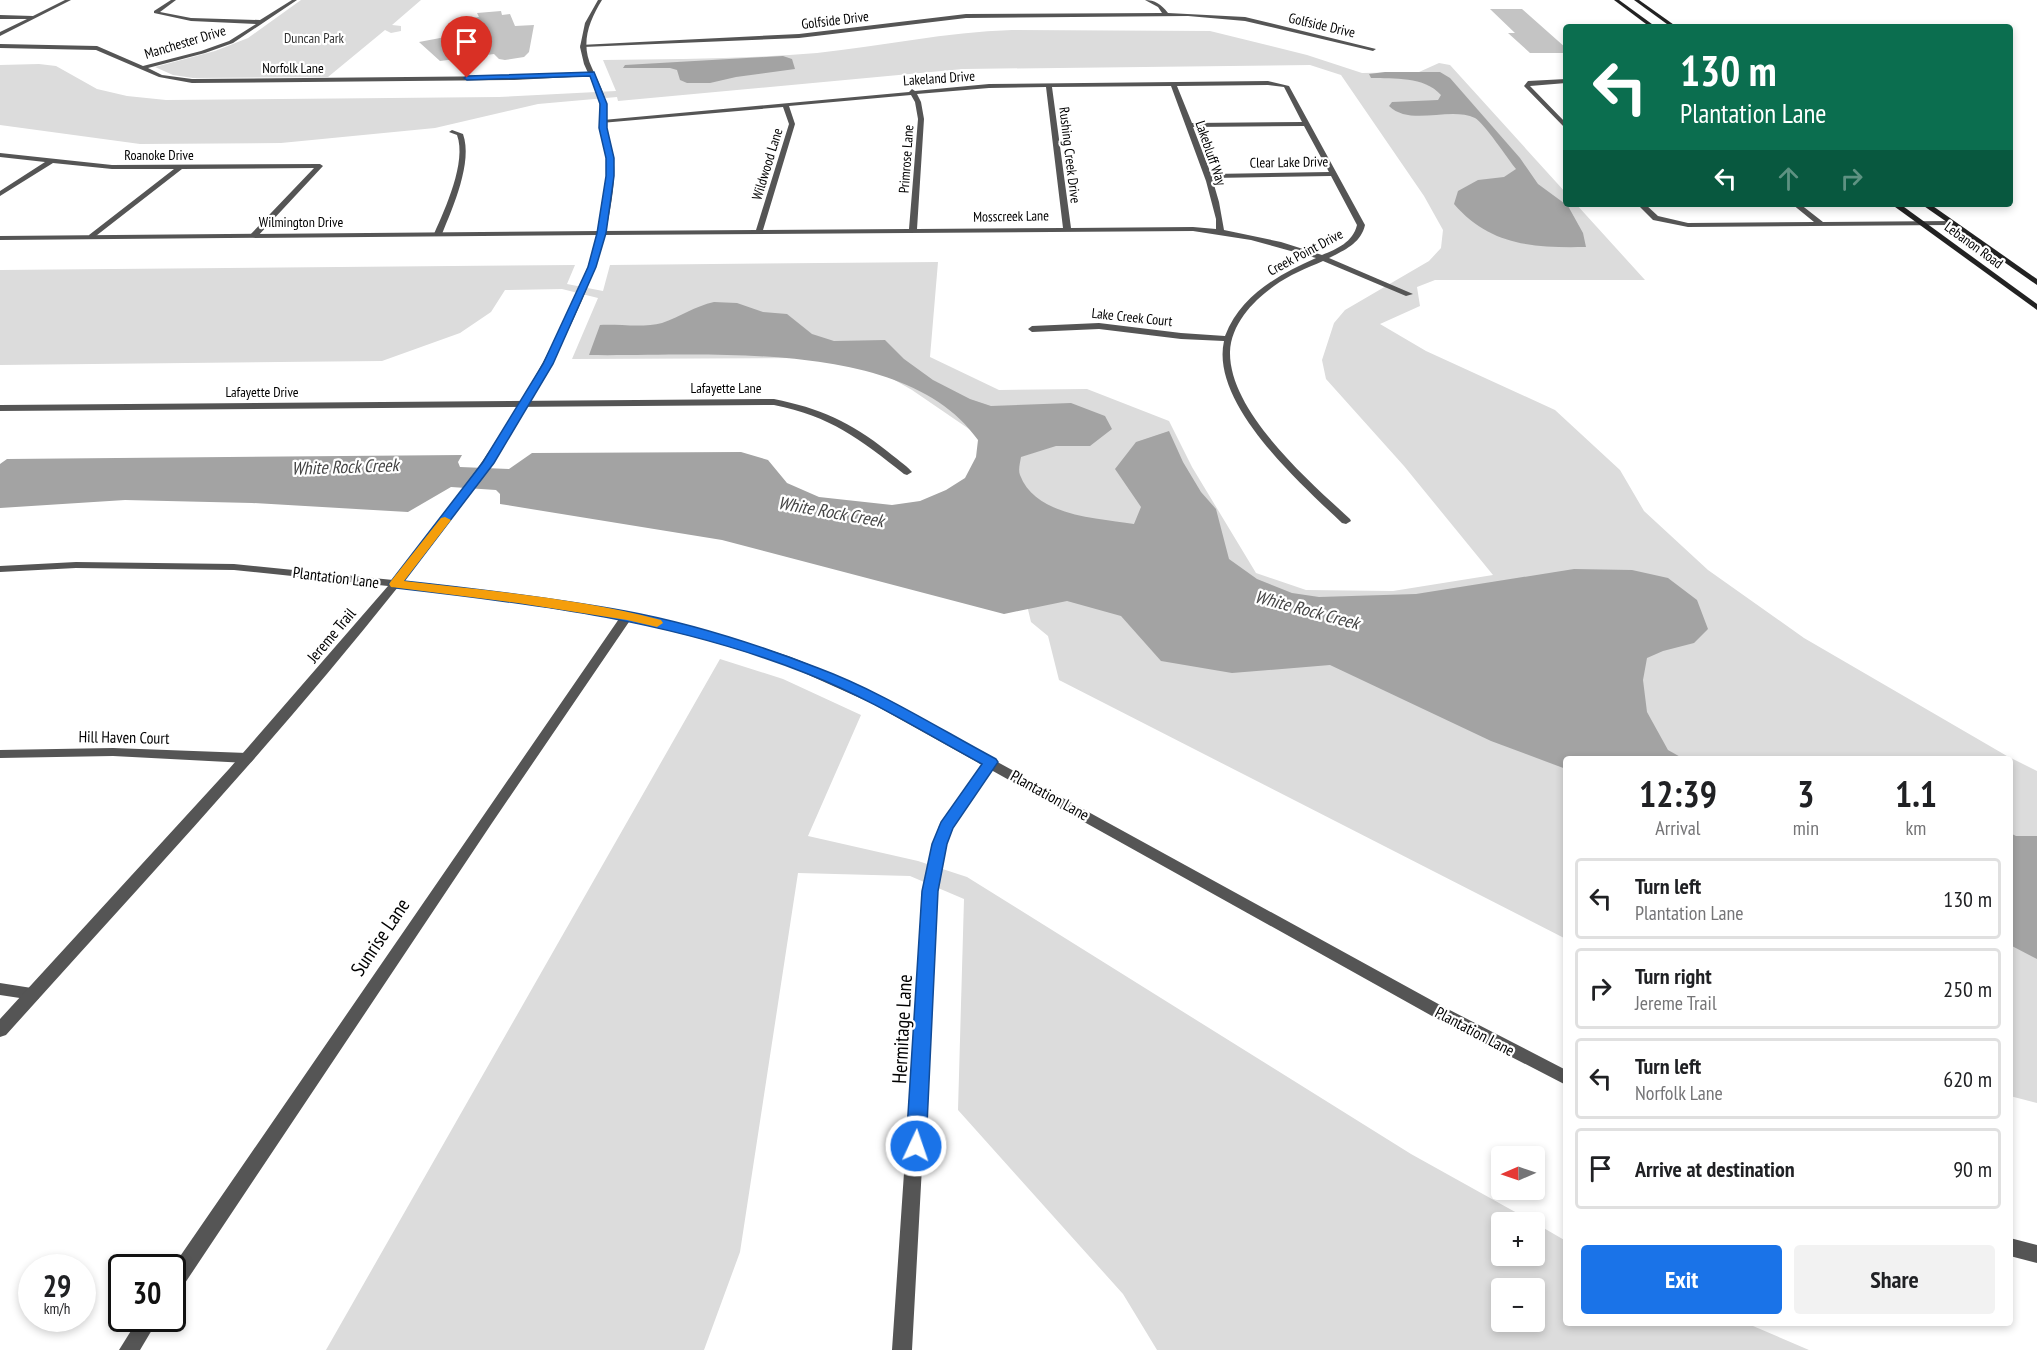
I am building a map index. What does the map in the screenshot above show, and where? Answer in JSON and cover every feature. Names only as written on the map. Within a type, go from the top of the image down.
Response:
[{"type":"main road","points":[[1618,1],[1637,1],[1670,24]]},
{"type":"main road","points":[[1618,1],[1649,24]]},
{"type":"main road","name":"Lebanon Road","points":[[1899,207],[2037,308]]},
{"type":"main road","name":"Lebanon Road","points":[[1928,207],[2037,284]]},
{"type":"street","points":[[0,34],[69,0]]},
{"type":"street","points":[[174,0],[157,13],[218,21],[263,22]]},
{"type":"street","name":"Manchester Drive","points":[[141,68],[215,48],[239,38],[295,0]]},
{"type":"street","points":[[583,45],[588,21],[600,0]]},
{"type":"street","points":[[1147,0],[1161,6],[1166,14]]},
{"type":"street","name":"Golfside Drive","points":[[583,45],[788,37],[966,16],[1166,14],[1213,15],[1245,19],[1373,49]]},
{"type":"street","points":[[0,17],[35,17]]},
{"type":"street","name":"Jereme Trail","points":[[0,1030],[247,758],[396,584],[488,463],[525,403],[548,364],[576,305],[592,267],[602,233],[610,176],[610,158],[603,122],[602,97],[587,64],[583,45]]},
{"type":"street","name":"Norfolk Lane","points":[[0,46],[97,48],[167,78],[192,81],[513,78],[592,74]]},
{"type":"street","points":[[1563,81],[1528,83],[1527,86],[1563,124]]},
{"type":"street","name":"Lakebluff Way","points":[[1173,84],[1218,213],[1220,232]]},
{"type":"street","name":"Lakeland Drive","points":[[603,122],[912,91],[1049,85],[1279,84]]},
{"type":"street","name":"Creek Point Drive","points":[[1228,339],[1237,320],[1261,292],[1298,268],[1351,243],[1359,234],[1361,225],[1289,88],[1279,84]]},
{"type":"street","name":"Rushing Creek Drive","points":[[1049,85],[1067,228]]},
{"type":"street","name":"Primrose Lane","points":[[912,91],[918,102],[921,119],[913,230]]},
{"type":"street","name":"Wildwood Lane","points":[[759,232],[792,123],[785,104]]},
{"type":"street","points":[[1188,125],[1307,124]]},
{"type":"street","points":[[438,234],[456,189],[464,143],[460,134],[452,132]]},
{"type":"street","name":"Roanoke Drive","points":[[0,155],[95,166],[319,165],[317,171],[253,236]]},
{"type":"street","points":[[0,194],[51,161]]},
{"type":"street","points":[[92,237],[180,167]]},
{"type":"street","name":"Clear Lake Drive","points":[[1206,176],[1335,174]]},
{"type":"street","points":[[1644,207],[1664,221],[1688,225],[1951,223]]},
{"type":"street","points":[[1800,207],[1821,224]]},
{"type":"street","name":"Mosscreek Lane","points":[[602,233],[1067,228],[1193,229],[1266,240],[1325,257],[1409,294]]},
{"type":"street","name":"Wilmington Drive","points":[[0,238],[602,233]]},
{"type":"street","name":"Lake Creek Court","points":[[1032,329],[1099,326],[1228,339]]},
{"type":"street","points":[[1228,339],[1227,365],[1242,404],[1262,434],[1301,478],[1346,522]]},
{"type":"street","name":"Lafayette Lane","points":[[525,403],[754,401],[790,405],[827,416],[852,428],[908,472]]},
{"type":"street","name":"Lafayette Drive","points":[[0,408],[525,403]]},
{"type":"street","name":"Plantation Lane","points":[[0,569],[76,565],[234,567],[507,597],[627,616],[718,639],[814,671],[875,700],[991,762],[1437,1011],[1563,1076]]},
{"type":"street","name":"Sunrise Lane","points":[[186,1264],[627,616]]},
{"type":"street","name":"Hill Haven Court","points":[[0,754],[113,753],[247,758]]},
{"type":"street","name":"Hermitage Lane","points":[[902,1350],[930,891],[939,844],[946,826],[991,762]]},
{"type":"street","points":[[0,989],[33,994]]},
{"type":"street","points":[[2013,1247],[2037,1254]]},
{"type":"street","points":[[129,1350],[141,1332]]},
{"type":"green space","name":"Duncan Park","points":[[301,0],[421,0],[392,25],[401,26],[401,31],[391,33],[385,30],[328,77],[193,78],[173,75],[155,67],[215,51],[248,38]]},
{"type":"green space","points":[[987,31],[1210,31],[1307,55],[1362,73],[1419,72],[1439,63],[1450,65],[1563,190],[1563,207],[1579,207],[1645,280],[1435,280],[1417,287],[1420,306],[1380,324],[1426,351],[1555,410],[1620,470],[1644,511],[1708,570],[1804,638],[2007,756],[1563,756],[1563,937],[1059,680],[1048,636],[1031,622],[988,442],[912,390],[865,363],[805,358],[572,359],[598,298],[562,289],[505,290],[491,312],[460,333],[382,361],[0,365],[0,270],[575,265],[567,284],[603,291],[610,265],[938,262],[930,357],[999,390],[1087,389],[1169,421],[1192,467],[1256,573],[1306,590],[1393,591],[1493,575],[1404,466],[1326,379],[1322,360],[1334,323],[1345,310],[1429,261],[1441,248],[1443,230],[1424,196],[1341,75],[1310,65],[963,69],[618,101],[617,97],[538,104],[435,128],[281,143],[140,144],[0,125],[0,65],[56,66],[97,89],[127,96],[166,100],[499,97],[616,91],[603,60],[817,53]]},
{"type":"green space","points":[[720,659],[783,679],[861,715],[808,836],[918,861],[967,877],[1411,1154],[1515,1212],[1491,1212],[1491,1266],[1545,1266],[1545,1229],[1563,1239],[1563,1326],[1753,1326],[1809,1350],[1157,1350],[1123,1294],[958,1110],[964,899],[910,876],[798,873],[740,1252],[704,1350],[326,1350]]},
{"type":"green space","points":[[2013,759],[2037,771],[2037,1103],[2013,1097]]},
{"type":"water","points":[[783,56],[792,59],[795,69],[710,83],[687,83],[680,80],[677,70],[670,68],[623,68],[625,65]]},
{"type":"water","points":[[1440,72],[1450,78],[1520,158],[1538,184],[1563,202],[1563,207],[1569,207],[1583,233],[1586,247],[1549,247],[1514,242],[1483,229],[1468,218],[1454,204],[1458,191],[1478,180],[1504,177],[1516,169],[1475,118],[1454,114],[1408,115],[1389,106],[1392,102],[1438,100],[1441,95],[1434,89],[1417,82],[1371,78],[1369,74]]},
{"type":"water","name":"White Rock Creek","points":[[714,302],[737,303],[763,312],[787,314],[812,334],[834,341],[885,340],[904,359],[933,380],[970,399],[991,406],[1071,403],[1105,416],[1112,429],[1090,446],[1056,446],[1021,457],[1019,473],[1028,489],[1040,500],[1070,513],[1134,524],[1141,507],[1115,469],[1136,442],[1169,431],[1183,462],[1201,492],[1216,509],[1229,559],[1257,579],[1292,593],[1319,597],[1416,594],[1574,569],[1632,570],[1668,578],[1697,600],[1708,629],[1694,643],[1663,651],[1647,658],[1643,680],[1647,712],[1668,750],[1679,756],[1563,756],[1563,768],[1491,741],[1330,665],[1232,673],[1161,661],[1121,616],[1067,601],[1004,614],[722,540],[500,504],[500,494],[496,490],[451,487],[408,512],[252,503],[125,500],[0,508],[0,464],[7,459],[462,455],[458,462],[460,467],[509,469],[532,453],[741,452],[768,460],[787,483],[819,497],[892,505],[920,501],[946,490],[965,478],[976,457],[978,440],[945,407],[902,383],[853,368],[798,359],[742,355],[589,355],[600,325],[639,326],[662,323]]},
{"type":"water","points":[[2013,834],[2037,836],[2037,959],[2013,947]]},
{"type":"building","points":[[1490,9],[1522,9],[1563,45],[1563,53],[1530,53],[1508,33],[1515,33]]},
{"type":"building","points":[[501,11],[502,15],[510,14],[515,26],[534,25],[529,52],[524,57],[505,60],[499,59],[494,54],[440,61],[419,42],[477,31],[472,18],[479,17],[477,13]]},
{"type":"slow traffic","points":[[445,520],[396,584],[518,599],[657,623]]},
{"type":"route","points":[[467,78],[534,78],[592,74],[602,97],[603,128],[610,158],[610,176],[602,233],[592,267],[548,364],[488,463],[396,584],[479,593],[627,616],[718,639],[814,671],[875,700],[991,762],[946,826],[939,844],[930,891],[916,1146]]}]
